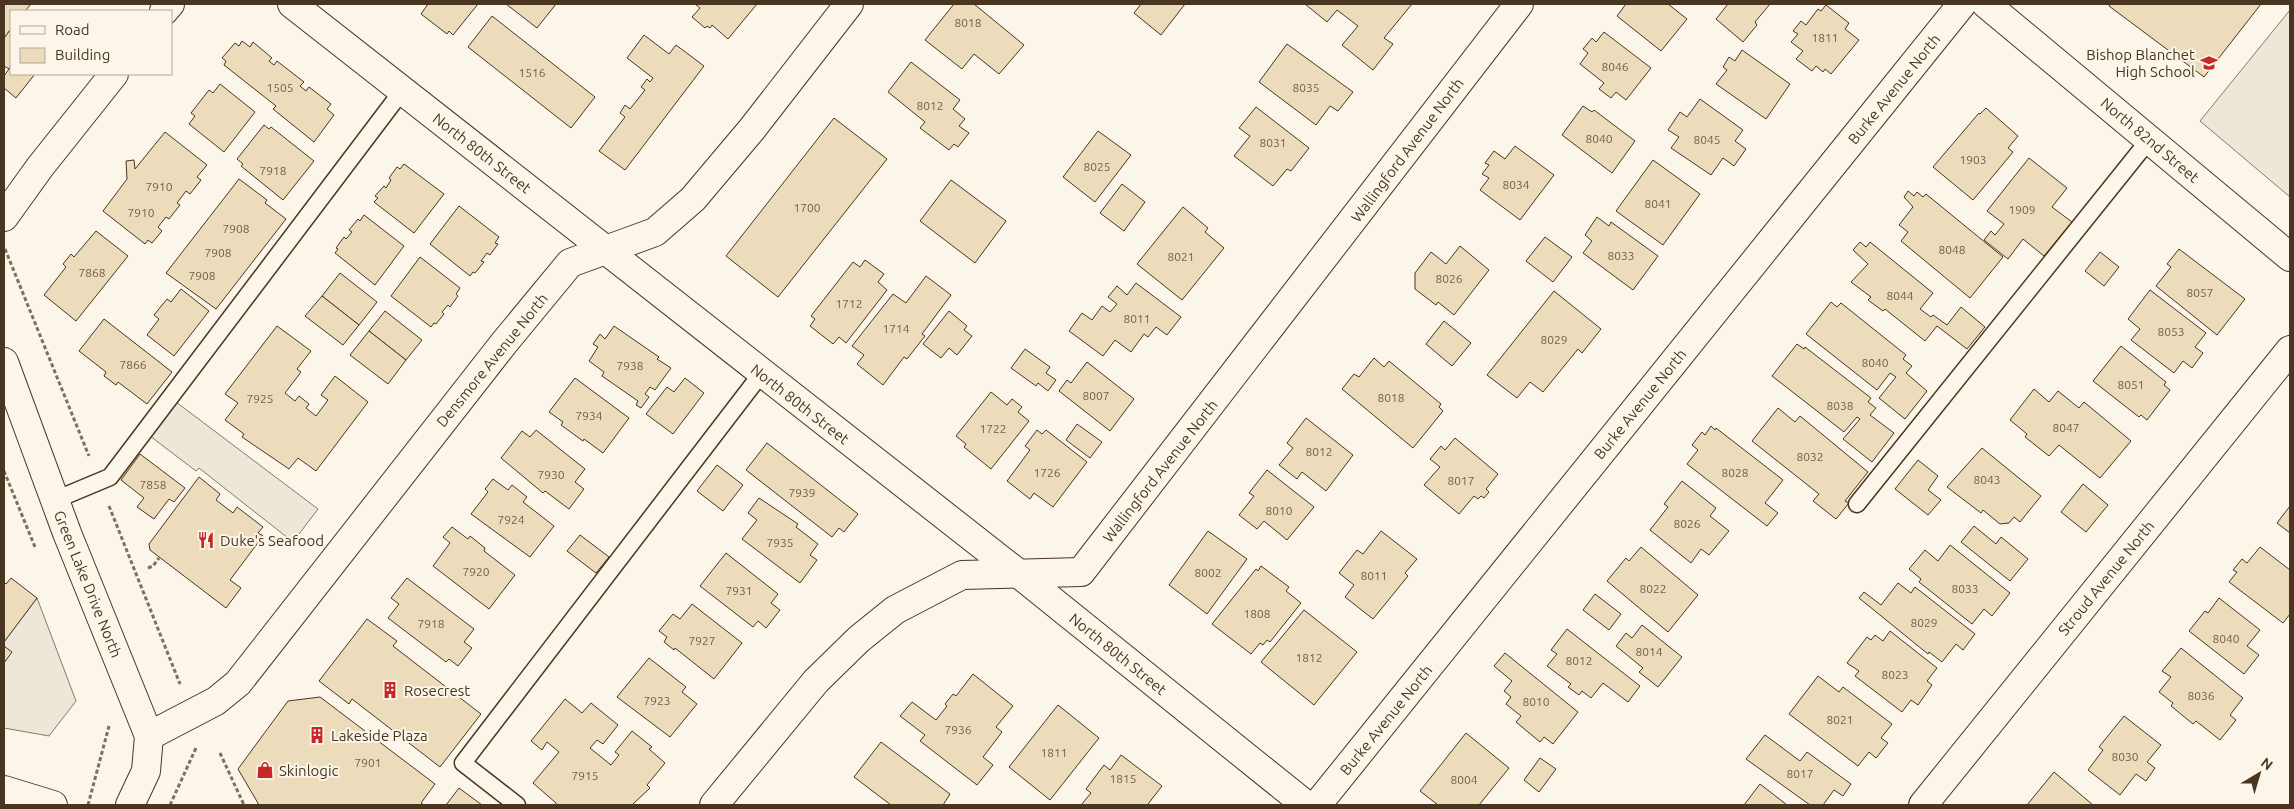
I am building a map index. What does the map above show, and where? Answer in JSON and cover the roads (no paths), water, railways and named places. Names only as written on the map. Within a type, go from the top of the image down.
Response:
[{"type":"street","name":"North 80th Street","points":[[292,4],[1018,574],[1306,805]]},
{"type":"street","name":"Densmore Avenue North","points":[[149,736],[216,701],[238,683],[504,343],[570,262],[655,232],[693,199],[752,129],[850,4]]},
{"type":"street","name":"Wallingford Avenue North","points":[[714,805],[816,681],[859,639],[895,610],[962,575],[1081,572],[1519,4]]},
{"type":"street","name":"Burke Avenue North","points":[[1317,805],[1962,4]]},
{"type":"street","name":"North 82nd Street","points":[[1986,4],[2290,257]]},
{"type":"street","points":[[4,217],[40,167],[113,75]]},
{"type":"street","name":"Stroud Avenue North","points":[[1923,805],[2290,350]]},
{"type":"street","name":"Green Lake Drive North","points":[[4,362],[55,500],[149,736],[146,771],[130,805]]},
{"type":"street","points":[[4,790],[53,805]]},
{"type":"lane","points":[[55,500],[110,477],[402,91]]},
{"type":"lane","points":[[1857,504],[2149,140]]},
{"type":"lane","points":[[517,805],[463,763],[761,374]]},
{"type":"place","name":"Bishop Blanchet High School","points":[[2209,63]]},
{"type":"place","name":"Duke's Seafood","points":[[206,540]]},
{"type":"place","name":"Rosecrest","points":[[390,690]]},
{"type":"place","name":"Lakeside Plaza","points":[[317,735]]},
{"type":"place","name":"Skinlogic","points":[[265,770]]}]
